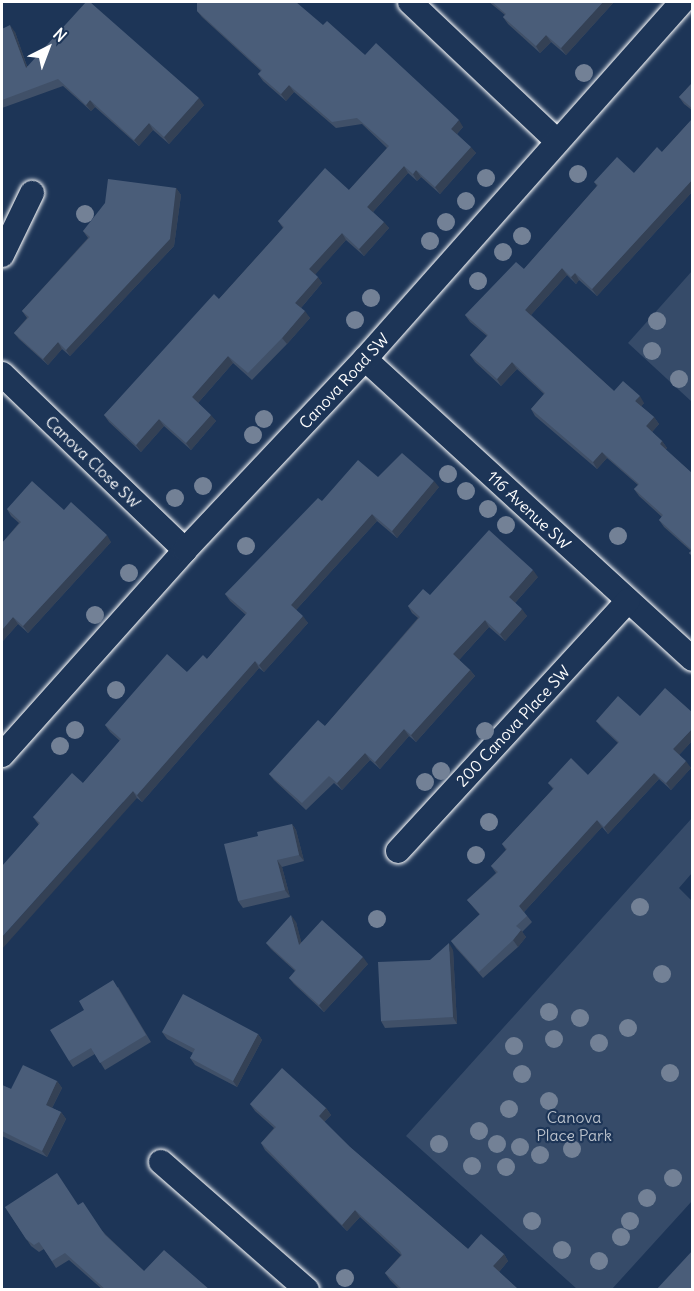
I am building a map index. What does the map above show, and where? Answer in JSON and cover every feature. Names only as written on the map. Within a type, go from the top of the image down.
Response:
[{"type":"street","points":[[410,2],[556,140]]},
{"type":"street","name":"Canova Road SW","points":[[2,755],[185,550],[365,359],[556,140],[682,2]]},
{"type":"street","points":[[2,255],[32,193]]},
{"type":"street","name":"116 Avenue SW","points":[[365,359],[693,659]]},
{"type":"street","name":"Canova Close SW","points":[[2,374],[185,550]]},
{"type":"street","name":"200 Canova Place SW","points":[[398,851],[628,601]]},
{"type":"street","points":[[161,1162],[307,1290]]},
{"type":"green space","points":[[692,271],[692,402],[628,343]]},
{"type":"green space","name":"Canova Place Park","points":[[692,818],[692,873],[679,888],[692,901],[692,1201],[612,1289],[577,1289],[406,1136]]},
{"type":"building","points":[[86,2],[90,2],[199,98],[164,137],[149,123],[134,140],[90,100],[86,105],[58,79],[2,100],[2,29],[10,25],[26,68]]},
{"type":"building","points":[[197,2],[296,2],[323,25],[327,21],[365,55],[376,43],[459,120],[451,129],[471,147],[435,187],[416,170],[413,174],[404,166],[367,207],[384,222],[359,249],[342,233],[309,269],[318,277],[295,303],[305,311],[282,338],[248,373],[228,356],[192,397],[211,415],[186,443],[159,419],[136,445],[104,415],[214,294],[219,299],[284,227],[278,221],[325,168],[349,190],[389,146],[357,118],[332,122],[289,85],[281,94],[258,74],[262,70],[197,11]]},
{"type":"building","points":[[492,2],[603,2],[561,48],[546,35],[536,46],[503,17],[506,14]]},
{"type":"building","points":[[693,82],[693,109],[679,97]]},
{"type":"building","points":[[693,118],[693,179],[592,289],[575,273],[571,277],[562,268],[525,310],[614,391],[623,381],[640,396],[635,401],[654,417],[646,426],[662,441],[660,444],[693,474],[693,556],[689,553],[692,550],[659,520],[663,515],[634,489],[639,484],[602,452],[593,462],[531,409],[545,393],[512,362],[497,379],[470,355],[488,335],[465,315],[516,262],[524,269],[598,185],[594,182],[617,157],[634,173],[657,147],[662,152]]},
{"type":"building","points":[[108,179],[176,188],[170,239],[66,350],[58,342],[43,359],[14,333],[29,317],[22,311],[90,237],[83,231],[105,203]]},
{"type":"building","points":[[402,453],[434,481],[392,531],[372,514],[291,605],[303,616],[259,665],[255,661],[137,795],[133,791],[2,937],[2,866],[40,823],[33,817],[72,773],[83,783],[121,739],[105,725],[167,654],[187,672],[203,655],[207,659],[247,613],[225,594],[318,498],[322,501],[358,460],[378,477]]},
{"type":"building","points":[[32,481],[64,510],[71,502],[107,535],[23,626],[13,617],[2,630],[2,543],[21,522],[7,509]]},
{"type":"building","points":[[489,530],[533,570],[509,597],[522,609],[500,634],[485,620],[453,654],[470,670],[411,735],[404,729],[375,762],[365,753],[337,783],[329,776],[302,803],[269,774],[318,720],[325,726],[420,617],[408,606],[423,589],[430,595]]},
{"type":"building","points":[[665,688],[693,713],[693,728],[673,749],[686,761],[666,783],[654,773],[604,827],[597,820],[519,906],[527,916],[516,926],[521,930],[479,972],[451,941],[480,914],[467,900],[498,872],[491,866],[507,849],[502,844],[554,788],[548,783],[571,758],[588,775],[619,742],[596,721],[618,696],[640,716]]},
{"type":"building","points":[[292,824],[299,855],[277,860],[285,890],[238,901],[224,844],[258,836],[257,832]]},
{"type":"building","points":[[291,915],[299,945],[322,920],[363,957],[319,1005],[289,978],[296,970],[266,943]]},
{"type":"building","points":[[449,943],[453,1017],[381,1021],[378,962],[430,960]]},
{"type":"building","points":[[113,980],[146,1035],[100,1063],[91,1048],[69,1061],[50,1030],[84,1010],[79,1001]]},
{"type":"building","points":[[183,994],[258,1034],[233,1081],[190,1058],[195,1049],[162,1032]]},
{"type":"building","points":[[23,1065],[57,1081],[46,1105],[61,1112],[42,1151],[2,1131],[2,1085],[11,1089]]},
{"type":"building","points":[[282,1068],[326,1108],[319,1116],[350,1147],[468,1249],[481,1234],[504,1254],[493,1266],[519,1290],[403,1290],[385,1273],[402,1255],[400,1251],[355,1210],[342,1225],[261,1143],[276,1127],[250,1104]]},
{"type":"building","points":[[57,1173],[78,1205],[83,1202],[105,1235],[144,1271],[164,1250],[210,1290],[106,1290],[65,1253],[52,1261],[39,1242],[34,1245],[26,1239],[5,1207]]},
{"type":"building","points":[[693,1250],[693,1290],[656,1290]]}]
